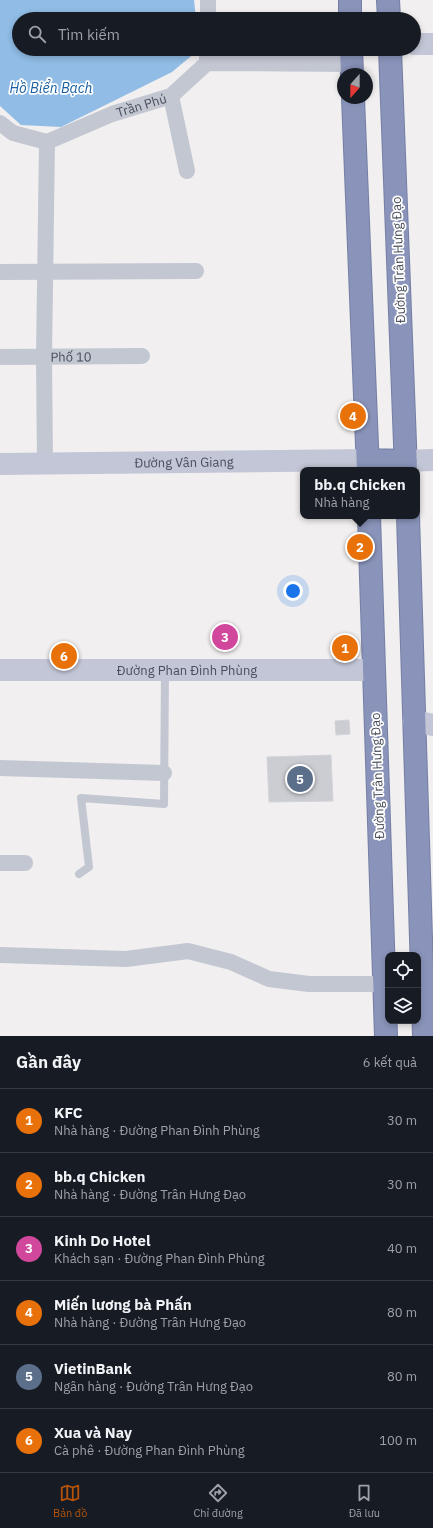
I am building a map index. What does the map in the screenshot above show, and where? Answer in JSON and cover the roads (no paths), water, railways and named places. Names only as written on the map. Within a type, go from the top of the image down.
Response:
[{"type":"highway","points":[[350,0],[350,12]]},
{"type":"highway","points":[[388,0],[389,12]]},
{"type":"highway","name":"Đường Trân Hưng Đạo","points":[[390,56],[406,465]]},
{"type":"highway","points":[[353,104],[368,465],[406,465]]},
{"type":"highway","name":"Đường Trân Hưng Đạo","points":[[369,519],[386,1036]]},
{"type":"highway","points":[[408,519],[424,723],[424,1036]]},
{"type":"street","points":[[208,0],[208,12]]},
{"type":"street","points":[[421,44],[433,44]]},
{"type":"street","name":"Trần Phú","points":[[47,142],[112,114],[171,96],[207,56],[352,62]]},
{"type":"street","points":[[171,96],[188,171]]},
{"type":"street","points":[[0,123],[13,133],[47,142],[44,356],[45,464]]},
{"type":"street","points":[[0,272],[196,271]]},
{"type":"street","name":"Phố 10","points":[[0,357],[142,356]]},
{"type":"street","points":[[406,465],[433,460]]},
{"type":"street","name":"Đường Vân Giang","points":[[0,464],[368,465]]},
{"type":"street","name":"Đường Phan Đình Phùng","points":[[0,670],[374,670]]},
{"type":"street","points":[[0,768],[164,773]]},
{"type":"street","points":[[0,863],[25,863]]},
{"type":"street","points":[[0,956],[126,959],[188,950],[231,962],[269,979],[309,984],[384,984]]},
{"type":"lane","points":[[79,874],[89,867],[81,798],[164,804],[165,670]]},
{"type":"water","name":"Hồ Biển Bạch","points":[[0,0],[194,0],[195,12],[12,12],[12,56],[191,56],[172,72],[61,127],[21,125],[0,106]]},
{"type":"place","name":"Miến lương bà Phấn","points":[[353,416]]},
{"type":"place","name":"bb.q Chicken","points":[[360,547]]},
{"type":"place","name":"Kinh Do Hotel","points":[[225,637]]},
{"type":"place","name":"KFC","points":[[345,648]]},
{"type":"place","name":"Xua và Nay","points":[[64,656]]},
{"type":"place","name":"VietinBank","points":[[300,779]]}]
